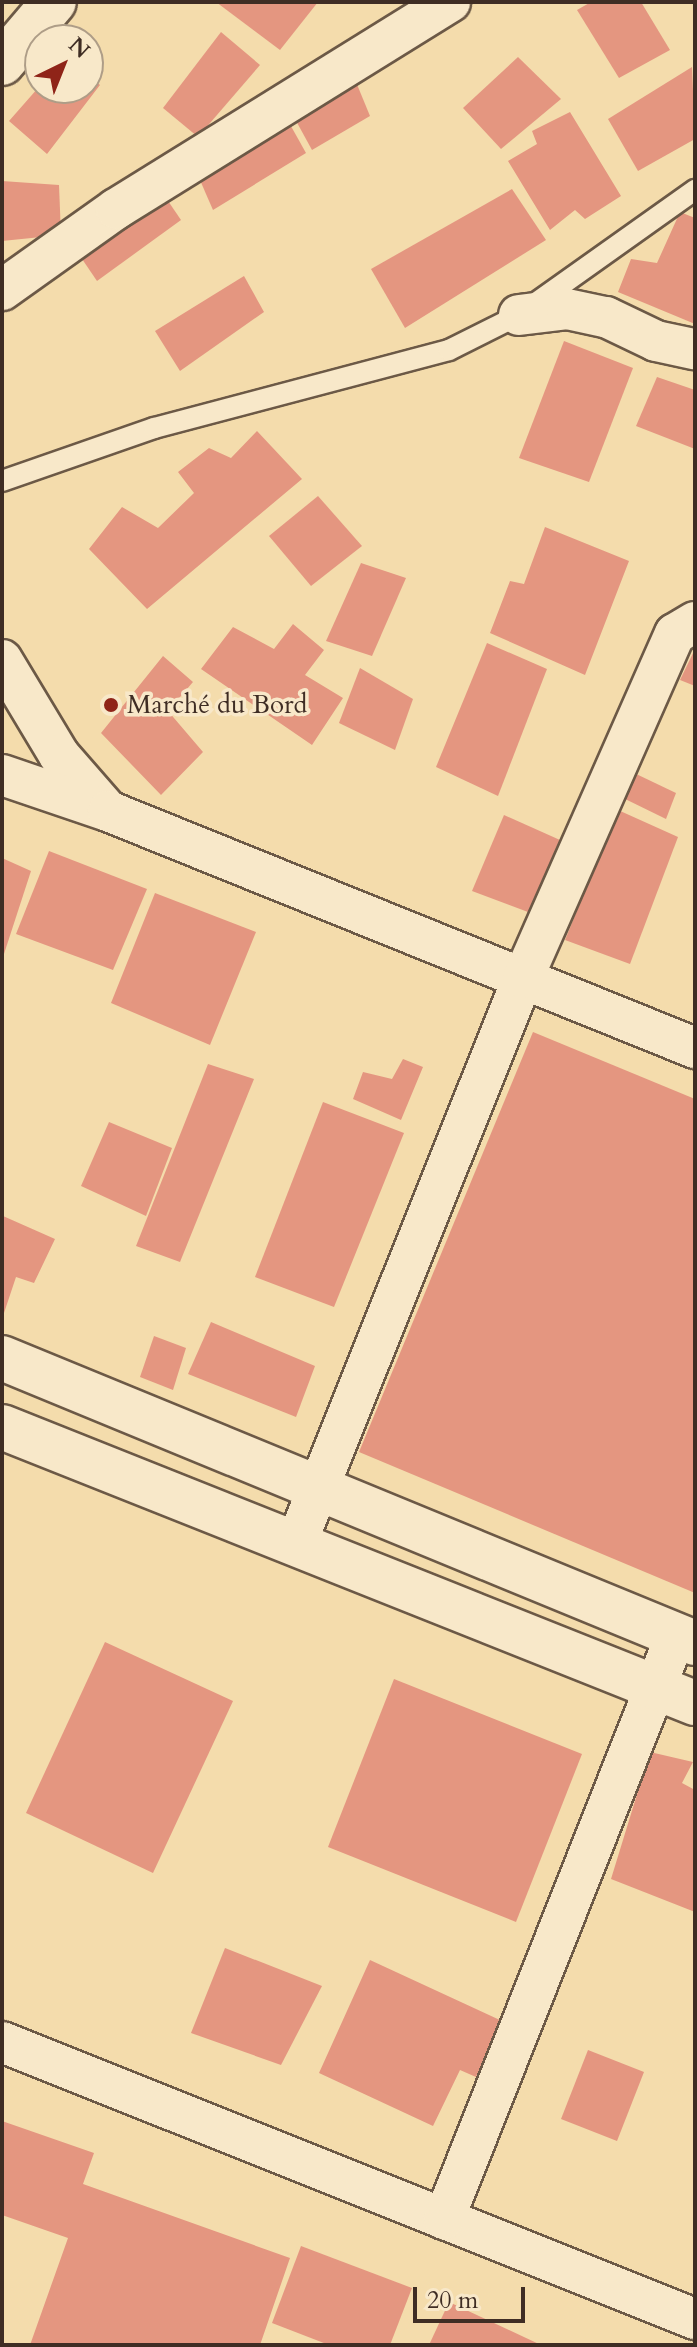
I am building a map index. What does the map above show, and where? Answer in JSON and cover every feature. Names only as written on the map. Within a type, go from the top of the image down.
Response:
[{"type":"street","points":[[2,63],[54,2]]},
{"type":"street","points":[[2,290],[116,209],[450,2]]},
{"type":"street","points":[[519,315],[567,309],[606,317],[656,341],[695,349]]},
{"type":"street","points":[[296,1544],[523,978],[675,634],[695,622]]},
{"type":"street","points":[[2,660],[59,755],[108,811]]},
{"type":"street","points":[[2,775],[108,811],[695,1048]]},
{"type":"street","points":[[2,1358],[685,1639],[654,1686],[444,2219]]},
{"type":"street","points":[[2,1427],[695,1703]]},
{"type":"street","points":[[2,2042],[695,2319]]},
{"type":"lane","points":[[2,481],[154,428],[449,350],[519,315],[695,190]]},
{"type":"building","points":[[216,2],[318,2],[280,50]]},
{"type":"building","points":[[591,2],[641,2],[670,50],[619,78],[577,10]]},
{"type":"building","points":[[221,32],[260,65],[198,137],[163,108]]},
{"type":"building","points":[[518,57],[561,99],[501,149],[463,108]]},
{"type":"building","points":[[692,67],[695,139],[638,171],[608,119]]},
{"type":"building","points":[[356,82],[370,116],[312,150],[295,119]]},
{"type":"building","points":[[24,104],[85,104],[47,154],[9,121]]},
{"type":"building","points":[[570,112],[621,196],[585,219],[575,210],[550,230],[508,161],[537,144],[532,131]]},
{"type":"building","points":[[287,119],[306,153],[213,210],[196,171]]},
{"type":"building","points":[[2,181],[59,185],[61,235],[2,241]]},
{"type":"building","points":[[512,189],[546,240],[405,328],[371,269]]},
{"type":"building","points":[[164,195],[181,220],[97,281],[78,253]]},
{"type":"building","points":[[680,212],[695,218],[695,324],[618,292],[631,259],[657,263]]},
{"type":"building","points":[[244,276],[264,312],[180,371],[155,331]]},
{"type":"building","points":[[564,341],[633,368],[589,482],[519,458]]},
{"type":"building","points":[[657,377],[695,390],[695,449],[636,426]]},
{"type":"building","points":[[257,431],[302,479],[147,609],[89,549],[122,507],[158,528],[194,493],[178,472],[209,448],[231,458]]},
{"type":"building","points":[[318,496],[362,546],[311,586],[269,536]]},
{"type":"building","points":[[545,527],[629,561],[585,675],[490,633],[510,581],[524,584]]},
{"type":"building","points":[[361,563],[406,578],[372,656],[326,641]]},
{"type":"building","points":[[293,624],[324,650],[305,675],[343,698],[312,745],[201,669],[233,627],[274,649]]},
{"type":"building","points":[[487,643],[547,669],[498,796],[436,767]]},
{"type":"building","points":[[695,649],[695,686],[680,680]]},
{"type":"building","points":[[163,656],[193,682],[168,711],[203,752],[161,795],[101,733]]},
{"type":"building","points":[[360,668],[413,699],[395,750],[339,723]]},
{"type":"building","points":[[632,772],[676,793],[666,819],[619,796]]},
{"type":"building","points":[[618,810],[678,837],[630,964],[565,940]]},
{"type":"building","points":[[504,815],[560,840],[528,912],[472,891]]},
{"type":"building","points":[[49,851],[147,889],[113,970],[16,934]]},
{"type":"building","points":[[2,858],[31,871],[3,957],[2,957]]},
{"type":"building","points":[[155,893],[256,932],[210,1045],[111,1003]]},
{"type":"building","points":[[533,1032],[695,1099],[695,1593],[359,1452]]},
{"type":"building","points":[[403,1059],[423,1067],[401,1120],[353,1099],[363,1072],[392,1079]]},
{"type":"building","points":[[208,1064],[254,1079],[180,1262],[136,1246]]},
{"type":"building","points":[[323,1102],[404,1133],[334,1307],[255,1277]]},
{"type":"building","points":[[109,1122],[172,1148],[146,1216],[81,1186]]},
{"type":"building","points":[[3,1216],[55,1239],[34,1283],[16,1277],[3,1316]]},
{"type":"building","points":[[211,1322],[315,1366],[296,1417],[188,1374]]},
{"type":"building","points":[[154,1336],[186,1348],[173,1390],[140,1377]]},
{"type":"building","points":[[105,1642],[233,1701],[153,1873],[26,1813]]},
{"type":"building","points":[[394,1679],[582,1754],[516,1922],[328,1847]]},
{"type":"building","points":[[650,1752],[693,1762],[682,1783],[695,1790],[695,1912],[611,1879]]},
{"type":"building","points":[[225,1948],[322,1986],[281,2065],[191,2033]]},
{"type":"building","points":[[370,1960],[502,2021],[476,2077],[460,2070],[433,2126],[319,2073]]},
{"type":"building","points":[[588,2050],[644,2072],[617,2141],[561,2119]]},
{"type":"building","points":[[2,2121],[94,2153],[83,2184],[290,2258],[260,2345],[30,2345],[68,2238],[2,2215]]},
{"type":"building","points":[[301,2246],[412,2288],[390,2345],[329,2345],[272,2323]]},
{"type":"building","points":[[449,2302],[541,2345],[429,2345]]},
{"type":"place","name":"Marché du Bord","points":[[111,705]]}]
